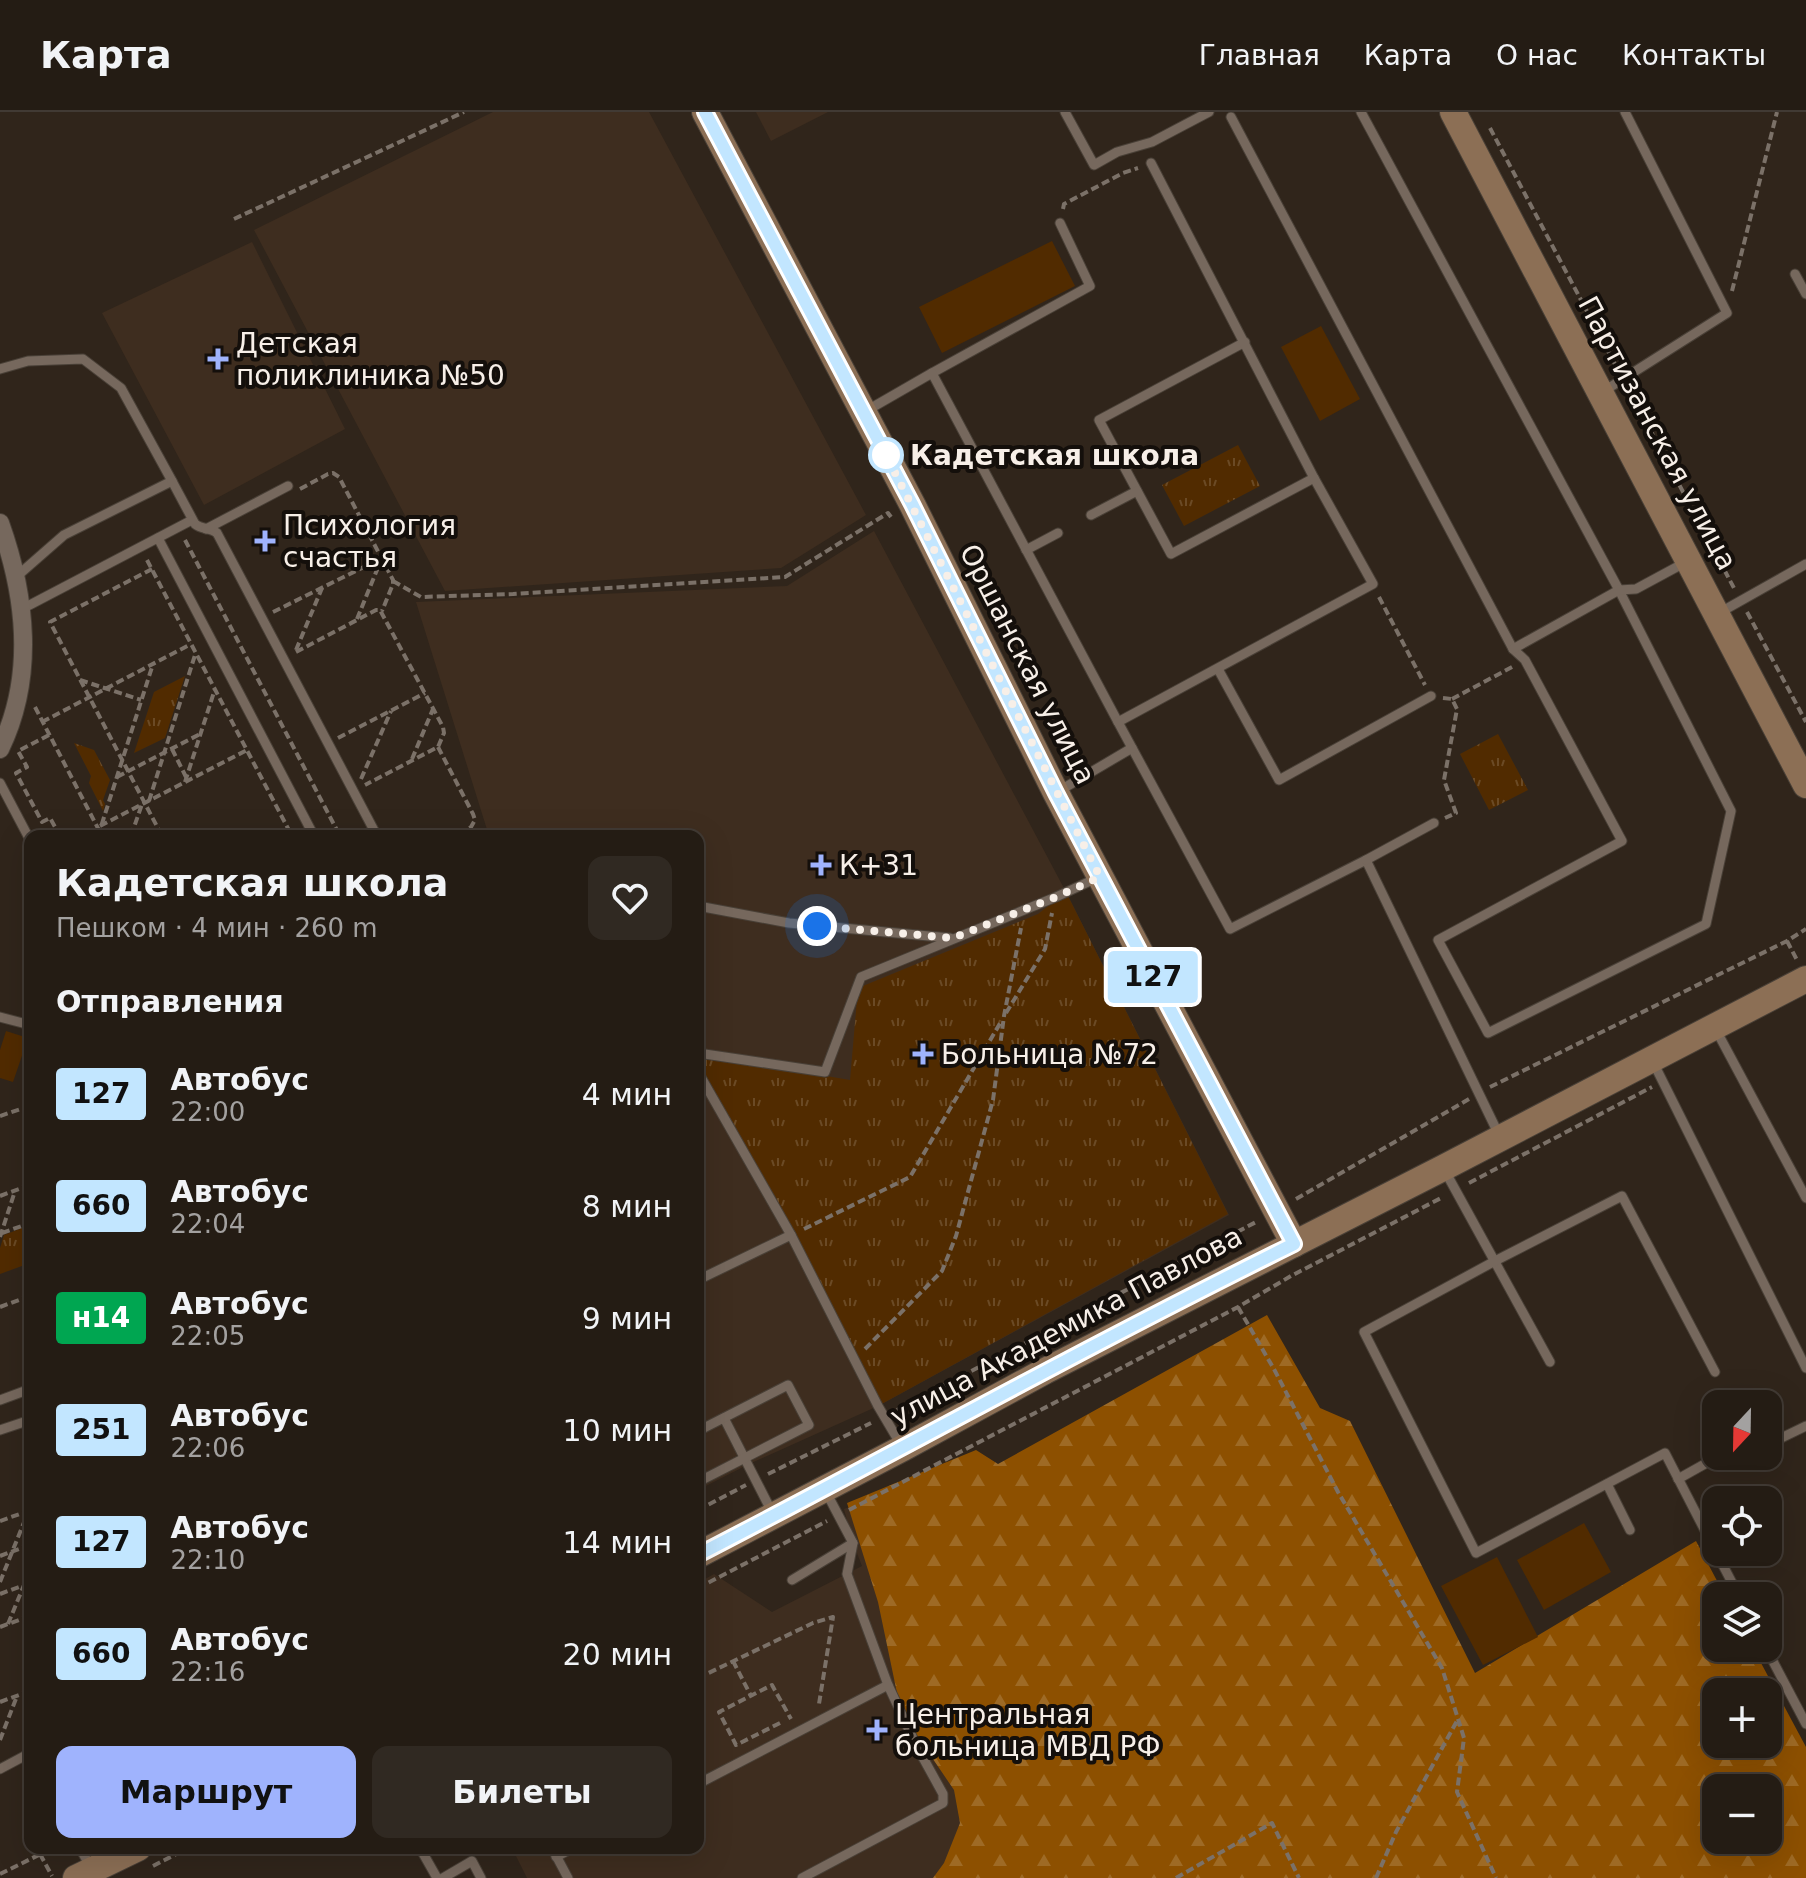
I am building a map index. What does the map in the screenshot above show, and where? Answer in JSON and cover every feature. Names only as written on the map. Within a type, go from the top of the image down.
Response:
[{"type":"street","name":"Оршанская улица","points":[[705,112],[912,504],[1056,793],[1294,1244]]},
{"type":"street","name":"Партизанская улица","points":[[1453,112],[1612,386],[1689,560],[1806,785]]},
{"type":"street","points":[[0,523],[16,577],[24,645],[21,681],[13,717],[0,749]]},
{"type":"street","name":"улица Академика Павлова","points":[[704,1552],[1045,1371],[1806,979]]},
{"type":"street","points":[[91,1868],[145,1857]]},
{"type":"lane","points":[[1065,112],[1094,165],[1117,152],[1152,142],[1209,112]]},
{"type":"lane","points":[[1231,117],[1513,649],[1525,660],[1622,841],[1438,940],[1488,1033],[1706,924],[1731,811],[1619,590],[1361,112]]},
{"type":"lane","points":[[1612,386],[1727,313],[1625,112]]},
{"type":"lane","points":[[1118,722],[1373,584],[1314,478],[1151,163]]},
{"type":"lane","points":[[863,412],[1090,286],[1060,223]]},
{"type":"lane","points":[[1795,274],[1806,294]]},
{"type":"lane","points":[[1245,342],[1099,420],[1171,554],[1314,478]]},
{"type":"lane","points":[[0,369],[28,361],[83,359],[121,388],[192,520],[197,526],[217,533],[374,830]]},
{"type":"lane","points":[[932,373],[1230,929],[1434,823]]},
{"type":"lane","points":[[16,577],[64,535],[172,481]]},
{"type":"lane","points":[[206,529],[288,486]]},
{"type":"lane","points":[[1091,515],[1137,491]]},
{"type":"lane","points":[[21,610],[192,520]]},
{"type":"lane","points":[[1026,550],[1058,533]]},
{"type":"lane","points":[[158,538],[311,830]]},
{"type":"lane","points":[[1513,649],[1619,590],[1636,589],[1689,560]]},
{"type":"lane","points":[[1716,615],[1806,564]]},
{"type":"lane","points":[[1218,669],[1279,780],[1431,696]]},
{"type":"lane","points":[[1056,793],[1132,748]]},
{"type":"lane","points":[[0,783],[25,830]]},
{"type":"lane","points":[[1366,860],[1501,1138]]},
{"type":"lane","points":[[704,1054],[825,1072],[861,977],[1100,877]]},
{"type":"lane","points":[[704,907],[789,923],[953,938]]},
{"type":"lane","points":[[0,1017],[24,1023]]},
{"type":"lane","points":[[1714,1026],[1806,1198]]},
{"type":"lane","points":[[1651,1059],[1806,1368]]},
{"type":"lane","points":[[704,1083],[791,1235],[903,1448]]},
{"type":"lane","points":[[1443,1168],[1550,1362]]},
{"type":"lane","points":[[1702,1525],[1665,1453],[1476,1553],[1364,1332],[1622,1196],[1715,1372]]},
{"type":"lane","points":[[704,1277],[791,1235]]},
{"type":"lane","points":[[704,1428],[788,1385],[809,1425],[704,1479]]},
{"type":"lane","points":[[0,1400],[24,1391]]},
{"type":"lane","points":[[724,1418],[773,1515]]},
{"type":"lane","points":[[0,1430],[24,1422]]},
{"type":"lane","points":[[1782,1438],[1806,1426]]},
{"type":"lane","points":[[1678,1479],[1702,1466]]},
{"type":"lane","points":[[1607,1484],[1630,1530]]},
{"type":"lane","points":[[802,1878],[943,1803],[943,1794],[888,1685],[847,1574],[853,1543],[825,1489]]},
{"type":"lane","points":[[792,1580],[853,1543]]},
{"type":"lane","points":[[1773,1662],[1806,1724]]},
{"type":"lane","points":[[704,1781],[888,1685]]},
{"type":"lane","points":[[0,1769],[24,1756]]},
{"type":"lane","points":[[424,1854],[440,1878],[472,1861],[481,1878]]},
{"type":"lane","points":[[555,1854],[568,1878]]},
{"type":"path","points":[[234,219],[464,112]]},
{"type":"path","points":[[1727,313],[1777,112]]},
{"type":"path","points":[[1489,126],[1612,386],[1741,601],[1806,722]]},
{"type":"path","points":[[1060,223],[1064,204],[1123,173],[1151,163]]},
{"type":"path","points":[[288,486],[290,491],[295,492],[328,474],[337,475],[393,581],[421,597],[785,577],[888,513]]},
{"type":"path","points":[[178,528],[337,830]]},
{"type":"path","points":[[141,547],[287,830]]},
{"type":"path","points":[[262,618],[382,558]]},
{"type":"path","points":[[356,620],[382,558]]},
{"type":"path","points":[[152,569],[50,622],[159,830]]},
{"type":"path","points":[[391,711],[357,789],[438,747],[444,730],[382,611],[393,581]]},
{"type":"path","points":[[322,588],[296,652],[376,610],[382,611]]},
{"type":"path","points":[[42,722],[191,644]]},
{"type":"path","points":[[134,830],[164,753],[196,653]]},
{"type":"path","points":[[1452,699],[1525,660]]},
{"type":"path","points":[[100,830],[153,664]]},
{"type":"path","points":[[80,680],[141,700]]},
{"type":"path","points":[[21,681],[99,830]]},
{"type":"path","points":[[186,779],[215,689]]},
{"type":"path","points":[[328,744],[425,693]]},
{"type":"path","points":[[411,761],[433,709]]},
{"type":"path","points":[[116,778],[200,734]]},
{"type":"path","points":[[49,735],[18,751],[27,767],[16,773],[42,822],[50,818],[57,830]]},
{"type":"path","points":[[438,747],[475,820],[467,830]]},
{"type":"path","points":[[172,749],[186,779]]},
{"type":"path","points":[[102,830],[186,779],[247,750]]},
{"type":"path","points":[[791,1235],[910,1177],[1045,949],[1056,897]]},
{"type":"path","points":[[855,1359],[942,1271],[956,1236],[993,1100],[1004,1016],[1025,909]]},
{"type":"path","points":[[704,1507],[1276,1211],[1479,1092],[1806,929]]},
{"type":"path","points":[[0,1116],[24,1108]]},
{"type":"path","points":[[0,1196],[24,1187]]},
{"type":"path","points":[[0,1235],[15,1191]]},
{"type":"path","points":[[0,1235],[24,1225]]},
{"type":"path","points":[[704,1585],[1238,1307],[1291,1276]]},
{"type":"path","points":[[0,1307],[24,1298]]},
{"type":"path","points":[[1238,1307],[1338,1492],[1442,1668],[1464,1738],[1457,1792],[1496,1878]]},
{"type":"path","points":[[0,1521],[24,1512]]},
{"type":"path","points":[[0,1582],[24,1524]]},
{"type":"path","points":[[0,1556],[24,1547]]},
{"type":"path","points":[[0,1594],[24,1585]]},
{"type":"path","points":[[8,1624],[24,1590]]},
{"type":"path","points":[[704,1675],[813,1623],[833,1617],[816,1723]]},
{"type":"path","points":[[0,1627],[24,1618]]},
{"type":"path","points":[[733,1661],[751,1696]]},
{"type":"path","points":[[772,1685],[789,1718],[736,1745],[719,1712],[751,1696],[772,1685]]},
{"type":"path","points":[[0,1702],[24,1693]]},
{"type":"path","points":[[0,1740],[17,1696]]},
{"type":"path","points":[[1376,1878],[1396,1832],[1458,1719]]},
{"type":"path","points":[[1176,1878],[1272,1823],[1299,1878]]},
{"type":"path","points":[[0,1874],[40,1854],[54,1878]]},
{"type":"shaded area","points":[[493,112],[649,112],[866,515],[781,568],[445,591],[254,230]]},
{"type":"shaded area","points":[[756,112],[828,112],[771,141]]},
{"type":"shaded area","name":"Детская поликлиника №50","points":[[252,242],[345,429],[204,505],[102,313]]},
{"type":"shaded area","name":"Больница №72","points":[[874,531],[1066,892],[1229,1215],[878,1406],[704,1487],[704,830],[487,830],[416,602],[787,586]]},
{"type":"shaded area","name":"Центральная больница МВД РФ","points":[[932,1474],[1104,1878],[527,1878],[515,1854],[704,1854],[704,1580],[714,1574],[772,1612],[862,1566],[844,1509]]},
{"type":"green space","points":[[1052,241],[1075,286],[942,353],[919,307]]},
{"type":"green space","points":[[1321,326],[1360,399],[1320,421],[1281,347]]},
{"type":"green space","points":[[1238,445],[1260,486],[1184,526],[1162,485]]},
{"type":"green space","points":[[185,676],[165,738],[134,753],[154,692]]},
{"type":"green space","points":[[1498,734],[1528,790],[1489,810],[1460,754]]},
{"type":"green space","points":[[74,743],[94,750],[110,780],[103,800],[103,811],[89,783],[91,776]]},
{"type":"green space","points":[[1066,892],[1228,1214],[878,1406],[704,1079],[704,1055],[850,1080],[858,988],[1038,914]]},
{"type":"green space","points":[[6,1031],[24,1037],[24,1050],[13,1082],[0,1078],[0,1050]]},
{"type":"green space","points":[[24,1227],[24,1265],[0,1274],[0,1248],[4,1235]]},
{"type":"green space","points":[[1267,1315],[1320,1408],[1350,1421],[1475,1673],[1696,1541],[1702,1552],[1702,1566],[1709,1566],[1718,1582],[1702,1582],[1702,1662],[1760,1662],[1769,1678],[1702,1678],[1702,1758],[1782,1758],[1782,1702],[1806,1747],[1806,1878],[933,1878],[944,1863],[960,1823],[954,1790],[901,1712],[878,1602],[847,1503],[976,1450],[998,1464]]},
{"type":"green space","points":[[1584,1523],[1611,1572],[1544,1610],[1517,1560]]},
{"type":"green space","points":[[1497,1557],[1538,1637],[1483,1665],[1441,1586]]},
{"type":"bus line","name":"127","points":[[704,1552],[1045,1371],[1294,1244],[1056,793],[912,504],[705,112]]},
{"type":"place","name":"Детская поликлиника №50","points":[[218,359]]},
{"type":"place","name":"Кадетская школа","points":[[886,455]]},
{"type":"place","name":"Психология счастья","points":[[265,541]]},
{"type":"place","name":"К+31","points":[[821,865]]},
{"type":"place","name":"Больница №72","points":[[923,1054]]},
{"type":"place","name":"Центральная больница МВД РФ","points":[[877,1730]]},
{"type":"route","points":[[817,926],[953,938],[1100,877],[882,447],[886,455]]}]
